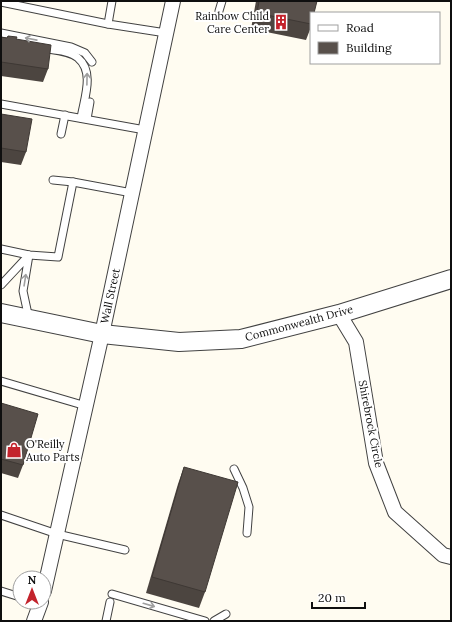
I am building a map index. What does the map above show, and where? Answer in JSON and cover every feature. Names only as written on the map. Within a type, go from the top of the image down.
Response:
[{"type":"street","name":"Wall Street","points":[[48,570],[102,334],[173,1]]},
{"type":"street","name":"Commonwealth Drive","points":[[1,313],[102,334],[179,342],[241,339],[338,314],[451,279]]},
{"type":"street","name":"Shirebrock Circle","points":[[338,314],[356,342],[376,463],[395,512],[443,554],[451,557]]},
{"type":"street","name":"Wall Street","points":[[34,621],[37,610]]},
{"type":"lane","points":[[108,24],[112,1]]},
{"type":"lane","points":[[220,11],[222,1]]},
{"type":"lane","points":[[1,2],[108,24],[166,33]]},
{"type":"lane","points":[[1,33],[71,47],[85,53],[92,62]]},
{"type":"lane","points":[[1,41],[64,52],[78,58],[87,71],[88,82],[84,118]]},
{"type":"lane","points":[[84,118],[90,102]]},
{"type":"lane","points":[[1,104],[145,130]]},
{"type":"lane","points":[[60,134],[65,115]]},
{"type":"lane","points":[[53,180],[73,182],[132,193]]},
{"type":"lane","points":[[1,249],[29,255],[58,257],[73,182]]},
{"type":"lane","points":[[1,285],[29,255]]},
{"type":"lane","points":[[29,255],[23,292],[29,319]]},
{"type":"lane","points":[[1,381],[86,406]]},
{"type":"lane","points":[[234,469],[243,488],[249,507],[247,533]]},
{"type":"lane","points":[[1,515],[57,534],[125,550]]},
{"type":"lane","points":[[1,591],[12,594]]},
{"type":"lane","points":[[112,594],[206,621]]},
{"type":"lane","points":[[106,620],[110,602]]},
{"type":"lane","points":[[214,621],[226,614]]},
{"type":"building","points":[[259,1],[317,1],[314,12],[310,12],[310,24],[257,13]]},
{"type":"building","points":[[8,36],[17,37],[16,39],[51,45],[48,69],[1,62],[1,37],[7,38]]},
{"type":"building","points":[[1,114],[32,119],[26,152],[1,148]]},
{"type":"building","name":"O'Reilly Auto Parts","points":[[1,403],[38,414],[23,465],[1,459]]},
{"type":"building","points":[[184,467],[238,482],[205,592],[152,577]]},
{"type":"place","name":"Rainbow Child Care Center","points":[[281,22]]},
{"type":"place","name":"O'Reilly Auto Parts","points":[[14,450]]}]
